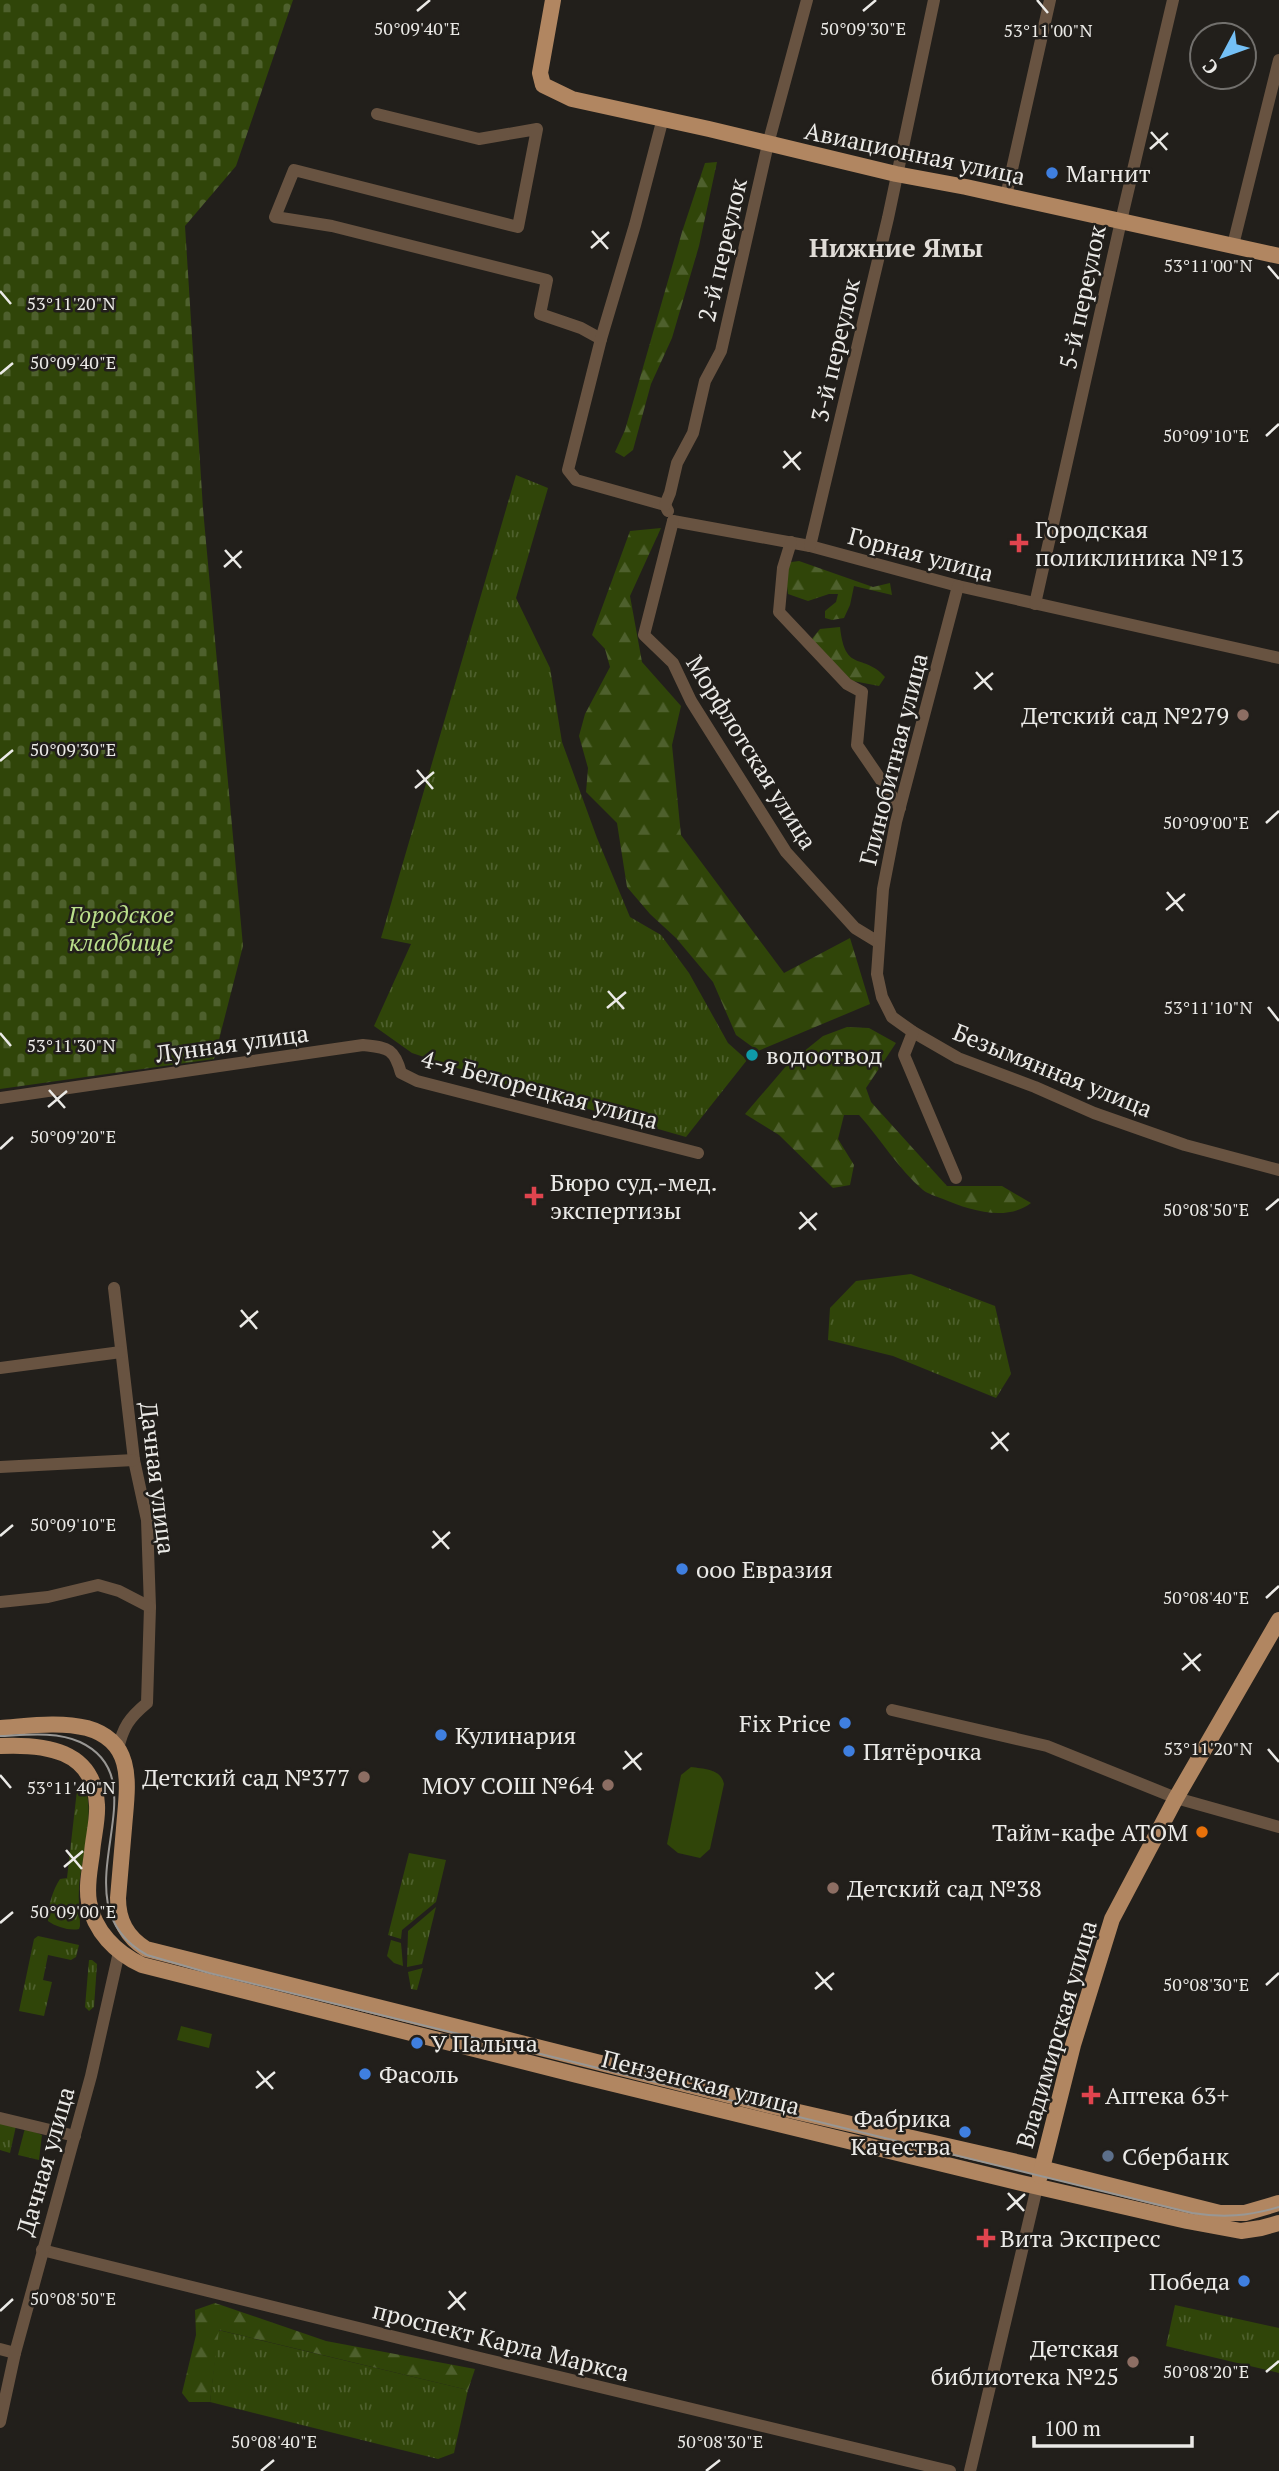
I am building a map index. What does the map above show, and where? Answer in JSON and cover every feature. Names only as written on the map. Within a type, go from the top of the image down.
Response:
[{"type":"main road","name":"Авиационная улица","points":[[553,0],[540,73],[544,85],[572,99],[896,174],[1121,220],[1279,256]]},
{"type":"main road","name":"Владимирская улица","points":[[1037,2187],[1073,2045],[1112,1919],[1176,1798],[1279,1620]]},
{"type":"main road","points":[[0,1728],[51,1725],[86,1728],[108,1738],[118,1749],[128,1780],[118,1898],[120,1918],[126,1930],[116,1949],[99,1928],[88,1898],[97,1805],[87,1773],[75,1760],[53,1748],[34,1745],[0,1746]]},
{"type":"main road","name":"Пензенская улица","points":[[126,1930],[140,1945],[154,1951],[772,2106],[1220,2213],[1245,2213],[1279,2203]]},
{"type":"main road","name":"Пензенская улица","points":[[116,1949],[142,1965],[1037,2187],[1233,2230],[1251,2230],[1279,2223]]},
{"type":"street","name":"2-й переулок","points":[[665,505],[677,463],[693,433],[705,381],[721,351],[768,144],[807,0]]},
{"type":"street","name":"3-й переулок","points":[[810,546],[934,0]]},
{"type":"street","points":[[1006,196],[1050,0]]},
{"type":"street","name":"5-й переулок","points":[[1035,604],[1173,0]]},
{"type":"street","points":[[1233,245],[1279,60]]},
{"type":"street","points":[[377,114],[479,139],[537,129],[517,227],[294,170],[275,217],[332,226],[547,280],[540,314],[581,328],[601,339]]},
{"type":"street","points":[[663,118],[601,339],[568,470],[576,480],[665,505],[673,521]]},
{"type":"street","name":"Горная улица","points":[[673,521],[810,546],[958,586],[1279,658]]},
{"type":"street","name":"Морфлотская улица","points":[[673,521],[644,635],[673,663],[691,701],[786,852],[855,928],[878,943]]},
{"type":"street","points":[[791,542],[783,568],[779,612],[847,684],[862,692],[857,745],[900,808]]},
{"type":"street","name":"Глинобитная улица","points":[[878,943],[883,889],[900,808],[958,586]]},
{"type":"street","name":"Безымянная улица","points":[[878,943],[877,974],[882,997],[892,1017],[958,1058],[1094,1113],[1185,1145],[1279,1170]]},
{"type":"street","points":[[913,1032],[904,1055],[956,1178]]},
{"type":"street","name":"Лунная улица","points":[[0,1098],[363,1045],[386,1048]]},
{"type":"street","name":"4-я Белорецкая улица","points":[[386,1048],[397,1057],[401,1073],[417,1080],[698,1153]]},
{"type":"street","name":"Дачная улица","points":[[114,1288],[135,1460],[147,1520],[150,1606],[146,1703],[134,1713],[122,1730],[118,1749]]},
{"type":"street","points":[[0,1368],[121,1352]]},
{"type":"street","points":[[0,1467],[135,1460]]},
{"type":"street","points":[[0,1602],[48,1597],[98,1586],[119,1591],[150,1606]]},
{"type":"street","points":[[892,1710],[1047,1746],[1176,1798],[1279,1828]]},
{"type":"street","name":"Дачная улица","points":[[0,2422],[42,2250],[91,2076],[116,1949]]},
{"type":"street","points":[[0,2118],[75,2136]]},
{"type":"street","name":"Владимирская улица","points":[[970,2471],[1037,2187]]},
{"type":"street","name":"проспект Карла Маркса","points":[[42,2250],[950,2471]]},
{"type":"street","points":[[0,2349],[15,2353]]},
{"type":"green space","name":"Городское кладбище","points":[[0,0],[293,0],[236,166],[185,226],[203,509],[243,946],[214,1059],[0,1089]]},
{"type":"green space","points":[[717,162],[699,246],[672,338],[651,384],[633,450],[624,457],[615,452],[625,430],[682,232],[705,163]]},
{"type":"green space","points":[[516,475],[548,488],[516,598],[550,668],[562,742],[597,838],[630,917],[661,935],[689,973],[728,1043],[747,1060],[686,1137],[529,1092],[412,1053],[374,1026],[411,944],[381,938]]},
{"type":"green space","points":[[661,528],[630,596],[642,662],[681,706],[672,745],[681,835],[784,973],[850,938],[870,1004],[758,1051],[736,1035],[713,982],[627,887],[617,823],[586,792],[588,768],[579,736],[585,714],[610,667],[605,649],[592,635],[630,531]]},
{"type":"green space","points":[[799,561],[873,587],[890,583],[892,595],[854,586],[844,618],[825,618],[825,611],[836,602],[838,594],[808,601],[788,594],[784,563]]},
{"type":"green space","points":[[840,627],[842,642],[851,657],[869,665],[885,677],[879,686],[848,680],[811,640],[820,629]]},
{"type":"green space","points":[[847,1027],[869,1028],[896,1043],[866,1088],[871,1102],[947,1186],[1002,1186],[1031,1203],[1010,1212],[987,1212],[964,1207],[927,1193],[906,1173],[859,1115],[844,1115],[838,1139],[854,1165],[850,1185],[833,1188],[779,1135],[745,1114],[787,1065],[823,1036]]},
{"type":"green space","points":[[911,1274],[995,1306],[1011,1374],[996,1398],[893,1356],[828,1340],[830,1308],[856,1281]]},
{"type":"green space","points":[[691,1767],[707,1769],[720,1775],[724,1784],[710,1849],[700,1858],[678,1853],[667,1844],[681,1775]]},
{"type":"green space","points":[[83,1785],[89,1806],[79,1887],[80,1926],[79,1929],[71,1929],[51,1923],[48,1916],[57,1883],[60,1879],[67,1878],[77,1790]]},
{"type":"green space","points":[[409,1853],[446,1860],[436,1902],[402,1930],[401,1939],[388,1935]]},
{"type":"green space","points":[[436,1907],[422,1964],[407,1967],[408,1931]]},
{"type":"green space","points":[[38,1936],[79,1945],[76,1957],[71,1960],[48,1955],[43,1980],[52,1982],[44,2016],[19,2011],[34,1939]]},
{"type":"green space","points":[[391,1940],[401,1943],[403,1966],[394,1963],[387,1956]]},
{"type":"green space","points":[[89,1960],[97,1964],[94,2007],[89,2011],[85,2007]]},
{"type":"green space","points":[[423,1968],[417,1990],[411,1989],[408,1972]]},
{"type":"green space","points":[[181,2026],[212,2034],[209,2048],[177,2040]]},
{"type":"green space","points":[[0,2122],[16,2126],[10,2153],[0,2150]]},
{"type":"green space","points":[[25,2128],[42,2135],[39,2160],[18,2155]]},
{"type":"green space","points":[[215,2303],[326,2341],[475,2369],[468,2390],[219,2330],[210,2402],[189,2402],[182,2393],[196,2335],[195,2310]]},
{"type":"green space","points":[[1175,2305],[1279,2328],[1279,2373],[1166,2346]]},
{"type":"green space","points":[[218,2330],[468,2390],[454,2453],[438,2459],[210,2402]]},
{"type":"tram line","points":[[0,1736],[61,1736],[80,1742],[104,1760],[113,1785],[114,1813],[106,1875],[108,1905],[120,1932],[147,1955],[209,1973],[1192,2213],[1236,2215],[1279,2207]]},
{"type":"place","name":"Магнит","points":[[1052,173]]},
{"type":"place","name":"Городская поликлиника №13","points":[[1019,543]]},
{"type":"place","name":"Детский сад №279","points":[[1243,715]]},
{"type":"place","name":"водоотвод","points":[[752,1055]]},
{"type":"place","name":"Бюро суд.-мед. экспертизы","points":[[534,1196]]},
{"type":"place","name":"ооо Евразия","points":[[682,1569]]},
{"type":"place","name":"Fix Price","points":[[845,1723]]},
{"type":"place","name":"Кулинария","points":[[441,1735]]},
{"type":"place","name":"Пятёрочка","points":[[849,1751]]},
{"type":"place","name":"Детский сад №377","points":[[364,1777]]},
{"type":"place","name":"МОУ СОШ №64","points":[[608,1785]]},
{"type":"place","name":"Тайм-кафе АТОМ","points":[[1202,1832]]},
{"type":"place","name":"Детский сад №38","points":[[833,1888]]},
{"type":"place","name":"У Палыча","points":[[417,2043]]},
{"type":"place","name":"Фасоль","points":[[365,2074]]},
{"type":"place","name":"Аптека 63+","points":[[1091,2095]]},
{"type":"place","name":"Фабрика Качества","points":[[965,2132]]},
{"type":"place","name":"Сбербанк","points":[[1108,2156]]},
{"type":"place","name":"Вита Экспресс","points":[[986,2238]]},
{"type":"place","name":"Победа","points":[[1244,2281]]},
{"type":"place","name":"Детская библиотека №25","points":[[1133,2362]]},
{"type":"district","name":"Нижние Ямы","points":[[896,247]]}]
